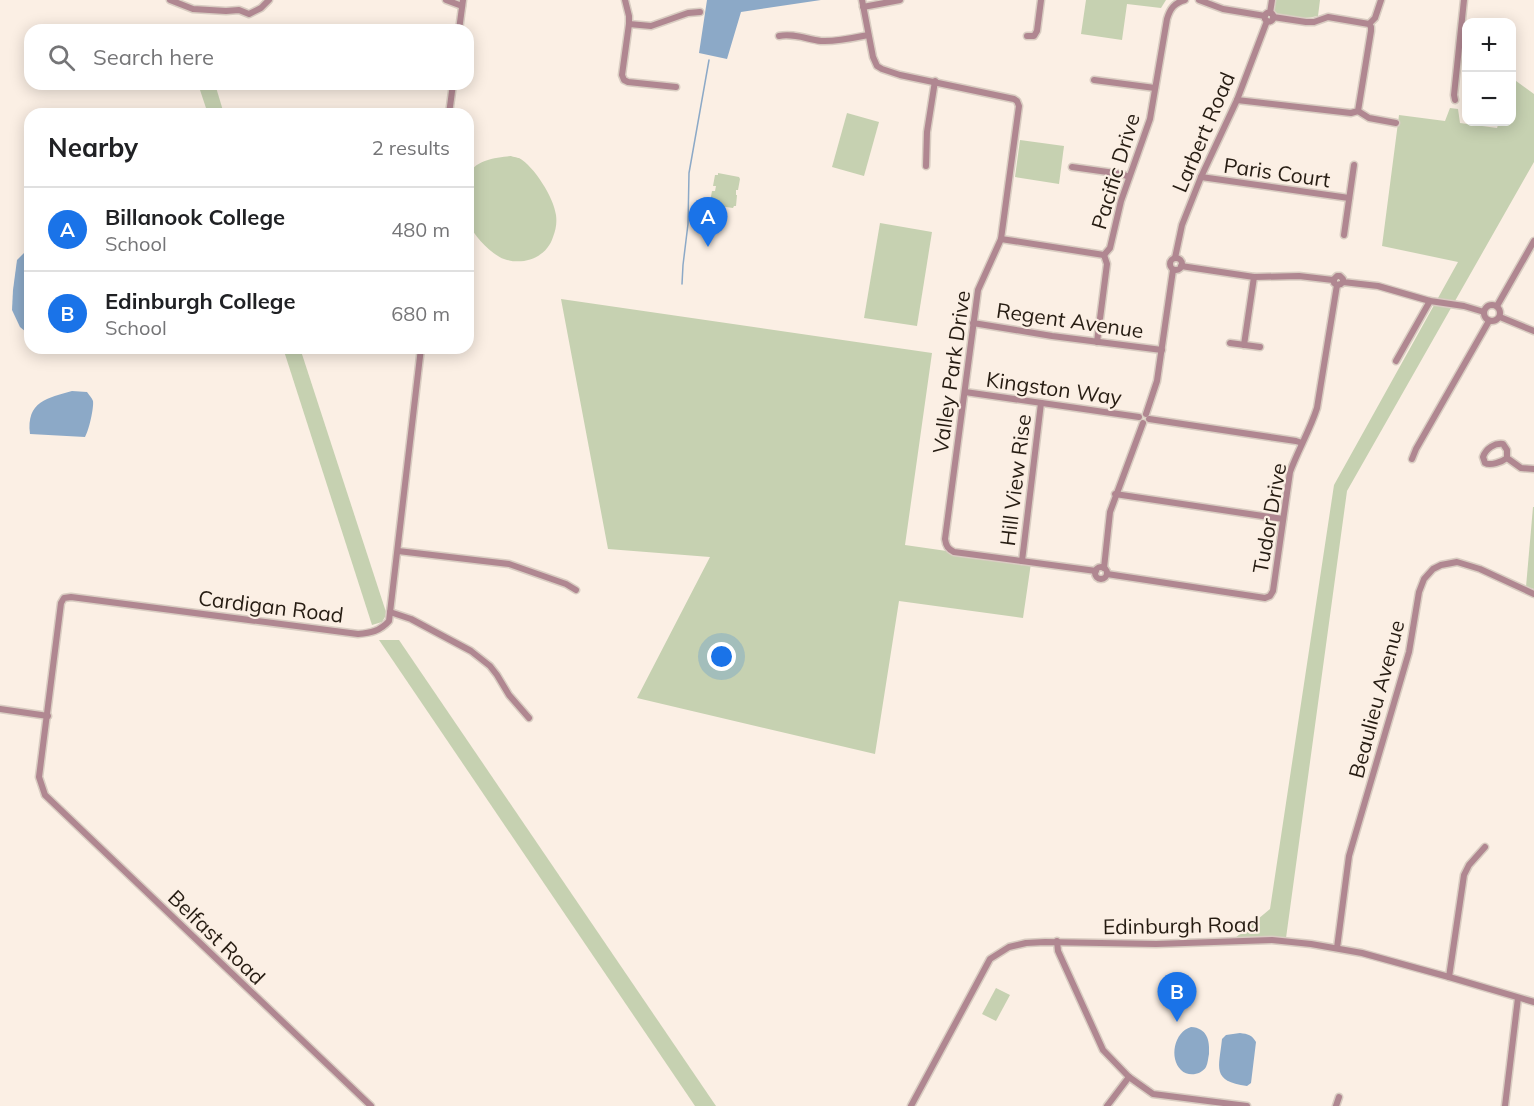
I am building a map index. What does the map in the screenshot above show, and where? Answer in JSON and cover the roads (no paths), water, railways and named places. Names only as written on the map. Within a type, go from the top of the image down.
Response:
[{"type":"street","points":[[170,0],[193,9],[239,10],[249,14],[261,8],[269,0]]},
{"type":"street","points":[[446,0],[462,3],[460,24]]},
{"type":"street","points":[[625,0],[629,24],[622,75],[624,80],[676,87]]},
{"type":"street","points":[[900,0],[863,3],[868,35],[877,66],[900,75],[935,81],[927,132],[926,166]]},
{"type":"street","points":[[1027,36],[1034,36],[1037,31],[1041,0]]},
{"type":"street","name":"Pacific Drive","points":[[1001,239],[1104,255],[1110,248],[1129,177],[1150,119],[1167,19],[1171,9],[1185,0]]},
{"type":"street","points":[[1199,0],[1223,9],[1306,22],[1328,17],[1369,24]]},
{"type":"street","name":"Larbert Road","points":[[1175,258],[1182,225],[1201,177],[1237,100],[1269,16],[1272,0]]},
{"type":"street","points":[[1369,24],[1375,18],[1381,0]]},
{"type":"street","points":[[1455,100],[1464,0]]},
{"type":"street","points":[[629,24],[651,26],[688,13],[700,12]]},
{"type":"street","points":[[1358,111],[1371,31],[1369,24]]},
{"type":"street","points":[[778,36],[787,34],[830,41],[868,35]]},
{"type":"street","points":[[1094,80],[1155,88]]},
{"type":"street","name":"Valley Park Drive","points":[[935,81],[1014,99],[1017,101],[1019,110],[1001,239],[978,290],[945,544],[954,552],[1022,561]]},
{"type":"street","points":[[450,108],[452,90]]},
{"type":"street","points":[[1237,100],[1351,113],[1358,111],[1369,118],[1396,123]]},
{"type":"street","name":"Paris Court","points":[[1344,235],[1354,165]]},
{"type":"street","points":[[1072,167],[1129,177]]},
{"type":"street","name":"Paris Court","points":[[1201,177],[1349,198]]},
{"type":"street","points":[[1497,306],[1534,241]]},
{"type":"street","points":[[1097,342],[1107,264],[1104,255]]},
{"type":"street","points":[[1096,571],[1099,578],[1105,577],[1110,512],[1158,381],[1173,270],[1170,264],[1175,258],[1181,261],[1181,266]]},
{"type":"street","points":[[1173,270],[1179,270],[1181,266]]},
{"type":"street","points":[[1181,266],[1254,277],[1299,276],[1378,286],[1430,301],[1464,306],[1484,312]]},
{"type":"street","points":[[1244,345],[1254,277]]},
{"type":"street","name":"Tudor Drive","points":[[1106,571],[1265,598],[1270,596],[1273,591],[1290,472],[1317,408],[1338,282]]},
{"type":"street","points":[[1396,361],[1430,301]]},
{"type":"street","points":[[1484,312],[1489,306],[1497,306]]},
{"type":"street","points":[[1497,306],[1501,313],[1500,317]]},
{"type":"street","points":[[1484,312],[1489,321]]},
{"type":"street","points":[[1489,321],[1495,321],[1500,317]]},
{"type":"street","points":[[1500,317],[1534,331]]},
{"type":"street","points":[[1412,459],[1489,321]]},
{"type":"street","name":"Regent Avenue","points":[[974,323],[1162,350]]},
{"type":"street","points":[[1230,343],[1260,347]]},
{"type":"street","points":[[420,354],[390,612],[411,619],[471,651],[490,666],[514,701],[529,718]]},
{"type":"street","name":"Kingston Way","points":[[965,393],[1302,443]]},
{"type":"street","name":"Hill View Rise","points":[[1022,561],[1041,403]]},
{"type":"street","points":[[1507,458],[1521,468],[1534,469]]},
{"type":"street","points":[[1115,494],[1283,519]]},
{"type":"street","points":[[398,551],[509,564],[566,584],[576,590]]},
{"type":"street","points":[[1022,561],[1096,571],[1100,567],[1106,571]]},
{"type":"street","name":"Beaulieu Avenue","points":[[1337,948],[1349,856],[1409,652],[1419,592],[1424,579],[1433,569],[1457,562],[1480,569],[1534,594]]},
{"type":"street","name":"Cardigan Road","points":[[43,789],[39,777],[61,603],[64,598],[71,597],[358,634],[381,629],[389,621],[390,612]]},
{"type":"street","points":[[0,710],[48,716]]},
{"type":"street","name":"Belfast Road","points":[[43,789],[45,795],[371,1106]]},
{"type":"street","points":[[1449,977],[1464,875],[1469,865],[1485,848]]},
{"type":"street","name":"Edinburgh Road","points":[[911,1106],[990,959],[1009,948],[1026,943],[1057,941],[1156,944],[1272,940],[1311,944],[1362,953],[1534,1002]]},
{"type":"street","points":[[1057,941],[1058,951],[1103,1050],[1129,1077],[1153,1094],[1247,1106]]},
{"type":"street","points":[[1505,1106],[1518,998]]},
{"type":"street","points":[[1107,1106],[1129,1077]]},
{"type":"street","points":[[1336,1106],[1340,1097]]},
{"type":"water","points":[[707,0],[821,0],[741,12],[727,59],[699,53]]},
{"type":"water","points":[[24,253],[24,330],[12,310],[17,260]]},
{"type":"water","points":[[72,391],[87,392],[93,401],[91,419],[85,437],[30,434],[30,423],[35,408],[47,399]]},
{"type":"water","points":[[1191,1027],[1204,1032],[1209,1049],[1206,1067],[1201,1072],[1191,1074],[1184,1072],[1177,1065],[1174,1052],[1181,1034]]},
{"type":"water","points":[[1240,1033],[1249,1035],[1256,1042],[1251,1083],[1247,1086],[1227,1081],[1222,1077],[1219,1065],[1222,1039],[1226,1035]]},
{"type":"waterway","points":[[682,284],[688,224],[689,173],[709,60]]},
{"type":"place","name":"Billanook College","points":[[708,247]]},
{"type":"place","name":"Edinburgh College","points":[[1177,1022]]}]
